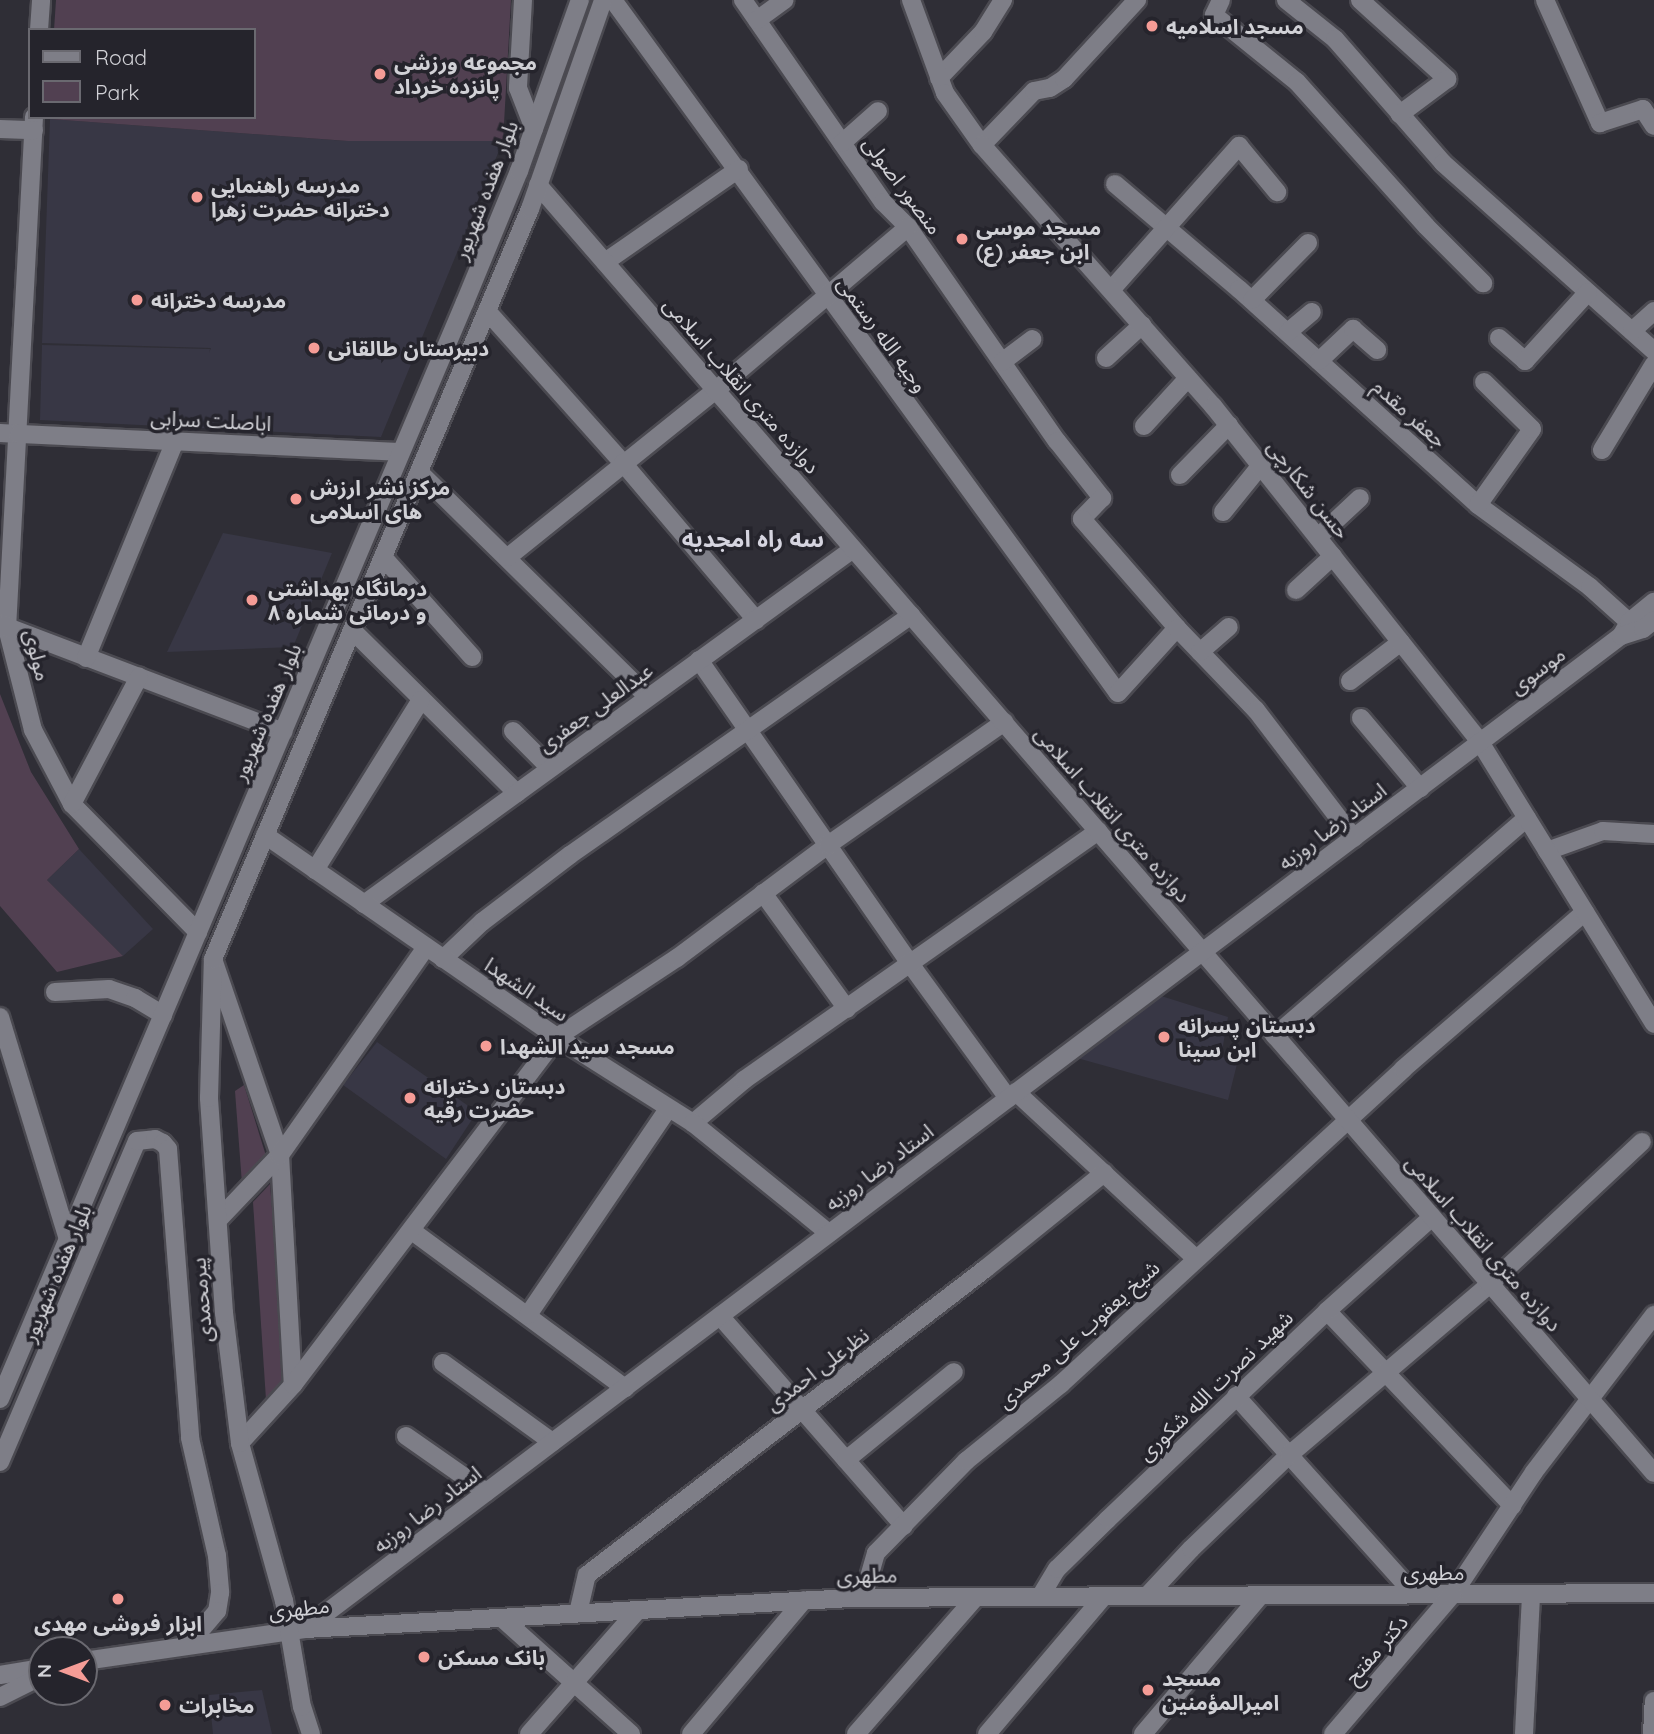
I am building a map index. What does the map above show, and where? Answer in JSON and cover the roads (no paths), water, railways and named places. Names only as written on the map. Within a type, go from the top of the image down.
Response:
[{"type":"street","points":[[39,28],[41,0]]},
{"type":"street","points":[[523,0],[518,88],[534,129]]},
{"type":"street","name":"بلوار هفده شهریور","points":[[0,1399],[465,302],[534,129],[580,0]]},
{"type":"street","points":[[293,1385],[280,1155],[213,959],[487,311],[538,185],[603,0]]},
{"type":"street","name":"وجیه الله رستمی","points":[[613,0],[739,169],[827,296],[1118,693],[1177,628]]},
{"type":"street","name":"منصور اصولی","points":[[743,0],[883,202],[908,227],[1002,362],[1102,498],[1082,519],[1177,628]]},
{"type":"street","points":[[757,20],[785,0]]},
{"type":"street","name":"حسن شکارچی","points":[[911,0],[945,93],[982,145],[1229,425],[1480,742],[1654,1024]]},
{"type":"street","points":[[939,78],[984,32],[1003,0]]},
{"type":"street","points":[[982,145],[1034,91],[1050,88],[1064,79],[1137,0]]},
{"type":"street","points":[[1221,0],[1214,15],[1297,82],[1426,226],[1483,283]]},
{"type":"street","points":[[1286,0],[1335,40],[1443,163],[1654,351]]},
{"type":"street","points":[[1360,0],[1447,79],[1400,114]]},
{"type":"street","points":[[1545,0],[1600,123],[1643,109],[1654,126]]},
{"type":"street","points":[[842,143],[878,111]]},
{"type":"street","points":[[0,129],[34,124]]},
{"type":"street","name":"مولوی","points":[[34,124],[19,434],[4,626],[33,730],[72,804],[198,932]]},
{"type":"street","points":[[1111,290],[1239,146],[1278,192]]},
{"type":"street","points":[[605,262],[739,169]]},
{"type":"street","name":"جعفر مقدم","points":[[1115,184],[1252,300],[1478,505],[1590,587],[1625,629]]},
{"type":"street","name":"دوازده متری انقلاب اسلامی","points":[[538,185],[1591,1401],[1652,1468]]},
{"type":"street","points":[[508,557],[716,390],[908,227]]},
{"type":"street","points":[[1252,300],[1308,243]]},
{"type":"street","points":[[1499,338],[1525,361],[1588,292]]},
{"type":"street","points":[[487,311],[623,463],[756,620]]},
{"type":"street","points":[[1632,331],[1654,311]]},
{"type":"street","points":[[1287,332],[1312,312]]},
{"type":"street","points":[[1106,358],[1142,325]]},
{"type":"street","points":[[1319,361],[1353,328],[1377,350]]},
{"type":"street","points":[[1002,362],[1032,339]]},
{"type":"street","points":[[1602,450],[1654,364]]},
{"type":"street","points":[[1144,426],[1188,378]]},
{"type":"street","points":[[1478,505],[1532,429],[1484,382]]},
{"type":"street","points":[[1180,475],[1229,425]]},
{"type":"street","name":"اباصلت سرابی","points":[[0,433],[400,452]]},
{"type":"street","points":[[86,658],[175,441]]},
{"type":"street","points":[[1223,512],[1261,465]]},
{"type":"street","points":[[419,472],[648,696]]},
{"type":"street","points":[[1318,537],[1360,498]]},
{"type":"street","name":"عبدالعلی جعفری","points":[[364,904],[853,549]]},
{"type":"street","points":[[1296,590],[1333,556]]},
{"type":"street","points":[[383,557],[472,657]]},
{"type":"street","name":"موسوی","points":[[1480,742],[1625,629],[1654,602]]},
{"type":"street","points":[[443,959],[482,922],[570,855],[911,615]]},
{"type":"street","name":"موسوی","points":[[1625,629],[1643,629],[1654,620]]},
{"type":"street","points":[[4,626],[283,732]]},
{"type":"street","points":[[1200,652],[1229,627]]},
{"type":"street","points":[[1177,628],[1256,710],[1354,838]]},
{"type":"street","points":[[352,629],[517,793]]},
{"type":"street","points":[[1350,681],[1401,642]]},
{"type":"street","points":[[699,660],[911,965],[1012,1095],[1104,1173],[1195,1258]]},
{"type":"street","points":[[72,804],[139,677]]},
{"type":"street","points":[[316,870],[421,700]]},
{"type":"street","points":[[1361,718],[1420,788]]},
{"type":"street","points":[[240,1443],[293,1385],[557,1037],[677,958],[828,845],[1004,722]]},
{"type":"street","points":[[513,731],[551,768]]},
{"type":"street","name":"استاد رضا روزبه","points":[[297,1630],[625,1388],[1480,742]]},
{"type":"street","points":[[1275,1036],[1527,818]]},
{"type":"street","points":[[693,1123],[744,1080],[1098,831]]},
{"type":"street","points":[[1547,851],[1603,831],[1654,834]]},
{"type":"street","name":"سید الشهدا","points":[[265,835],[557,1037],[693,1123],[829,1233]]},
{"type":"street","points":[[763,893],[847,1009]]},
{"type":"street","name":"شیخ یعقوب علی محمدی","points":[[863,1598],[876,1553],[966,1461],[1061,1384],[1347,1119],[1585,912]]},
{"type":"street","points":[[218,1220],[280,1155],[426,947]]},
{"type":"street","name":"پیرمحمدی","points":[[213,959],[209,1098],[224,1314],[240,1443],[284,1601],[297,1630],[302,1707],[311,1734]]},
{"type":"street","points":[[55,992],[110,989],[135,998],[163,1015]]},
{"type":"street","points":[[0,1017],[68,1238]]},
{"type":"street","points":[[528,1315],[668,1109]]},
{"type":"street","name":"پیرمحمدی","points":[[137,1141],[155,1139],[168,1149],[190,1437],[217,1556],[220,1593],[217,1611],[189,1644]]},
{"type":"street","name":"بلوار هفده شهریور","points":[[0,1462],[137,1141]]},
{"type":"street","points":[[1147,1596],[1289,1455],[1490,1284],[1642,1142]]},
{"type":"street","name":"نظرعلی احمدی","points":[[578,1613],[587,1575],[1104,1173]]},
{"type":"street","name":"شهید نصرت الله شکوری","points":[[1040,1597],[1058,1569],[1236,1396],[1432,1217]]},
{"type":"street","points":[[412,1231],[625,1388]]},
{"type":"street","points":[[1327,1311],[1513,1506]]},
{"type":"street","name":"دکتر مفتح","points":[[1333,1734],[1453,1594],[1534,1472],[1591,1401],[1654,1315]]},
{"type":"street","points":[[720,1316],[904,1526]]},
{"type":"street","points":[[443,1363],[552,1442]]},
{"type":"street","points":[[846,1460],[954,1372]]},
{"type":"street","points":[[1236,1396],[1414,1594]]},
{"type":"street","points":[[406,1436],[486,1492]]},
{"type":"street","name":"مطهری","points":[[98,1659],[297,1630],[804,1600],[1654,1593]]},
{"type":"street","points":[[1524,1734],[1531,1594]]},
{"type":"street","points":[[987,1734],[1104,1596]]},
{"type":"street","points":[[856,1734],[976,1597]]},
{"type":"street","points":[[1143,1734],[1260,1597]]},
{"type":"street","points":[[691,1734],[804,1600]]},
{"type":"street","points":[[529,1734],[638,1610]]},
{"type":"street","points":[[503,1619],[631,1734]]},
{"type":"street","points":[[0,1662],[28,1664]]},
{"type":"street","points":[[0,1675],[28,1668]]},
{"type":"street","points":[[0,1697],[28,1683]]},
{"type":"street","points":[[1652,1734],[1654,1700]]},
{"type":"place","name":"مسجد اسلامیه","points":[[1152,26]]},
{"type":"place","name":"مجموعه ورزشی پانزده خرداد","points":[[380,74]]},
{"type":"place","name":"مدرسه راهنمایی دخترانه حضرت زهرا","points":[[197,197]]},
{"type":"place","name":"مسجد موسی ابن جعفر (ع)","points":[[962,239]]},
{"type":"place","name":"مدرسه دخترانه","points":[[137,300]]},
{"type":"place","name":"دبیرستان طالقانی","points":[[314,348]]},
{"type":"place","name":"مرکز نشر ارزش های اسلامی","points":[[296,499]]},
{"type":"place","name":"درمانگاه بهداشتی و درمانی شماره ۸","points":[[252,600]]},
{"type":"place","name":"دبستان پسرانه ابن سینا","points":[[1164,1037]]},
{"type":"place","name":"مسجد سید الشهدا","points":[[486,1046]]},
{"type":"place","name":"دبستان دخترانه حضرت رقیه","points":[[410,1098]]},
{"type":"place","name":"ابزار فروشی مهدی","points":[[118,1599]]},
{"type":"place","name":"بانک مسکن","points":[[424,1657]]},
{"type":"place","name":"مسجد امیرالمؤمنین","points":[[1148,1690]]},
{"type":"place","name":"مخابرات","points":[[165,1705]]},
{"type":"district","name":"سه راه امجدیه","points":[[753,539]]}]
